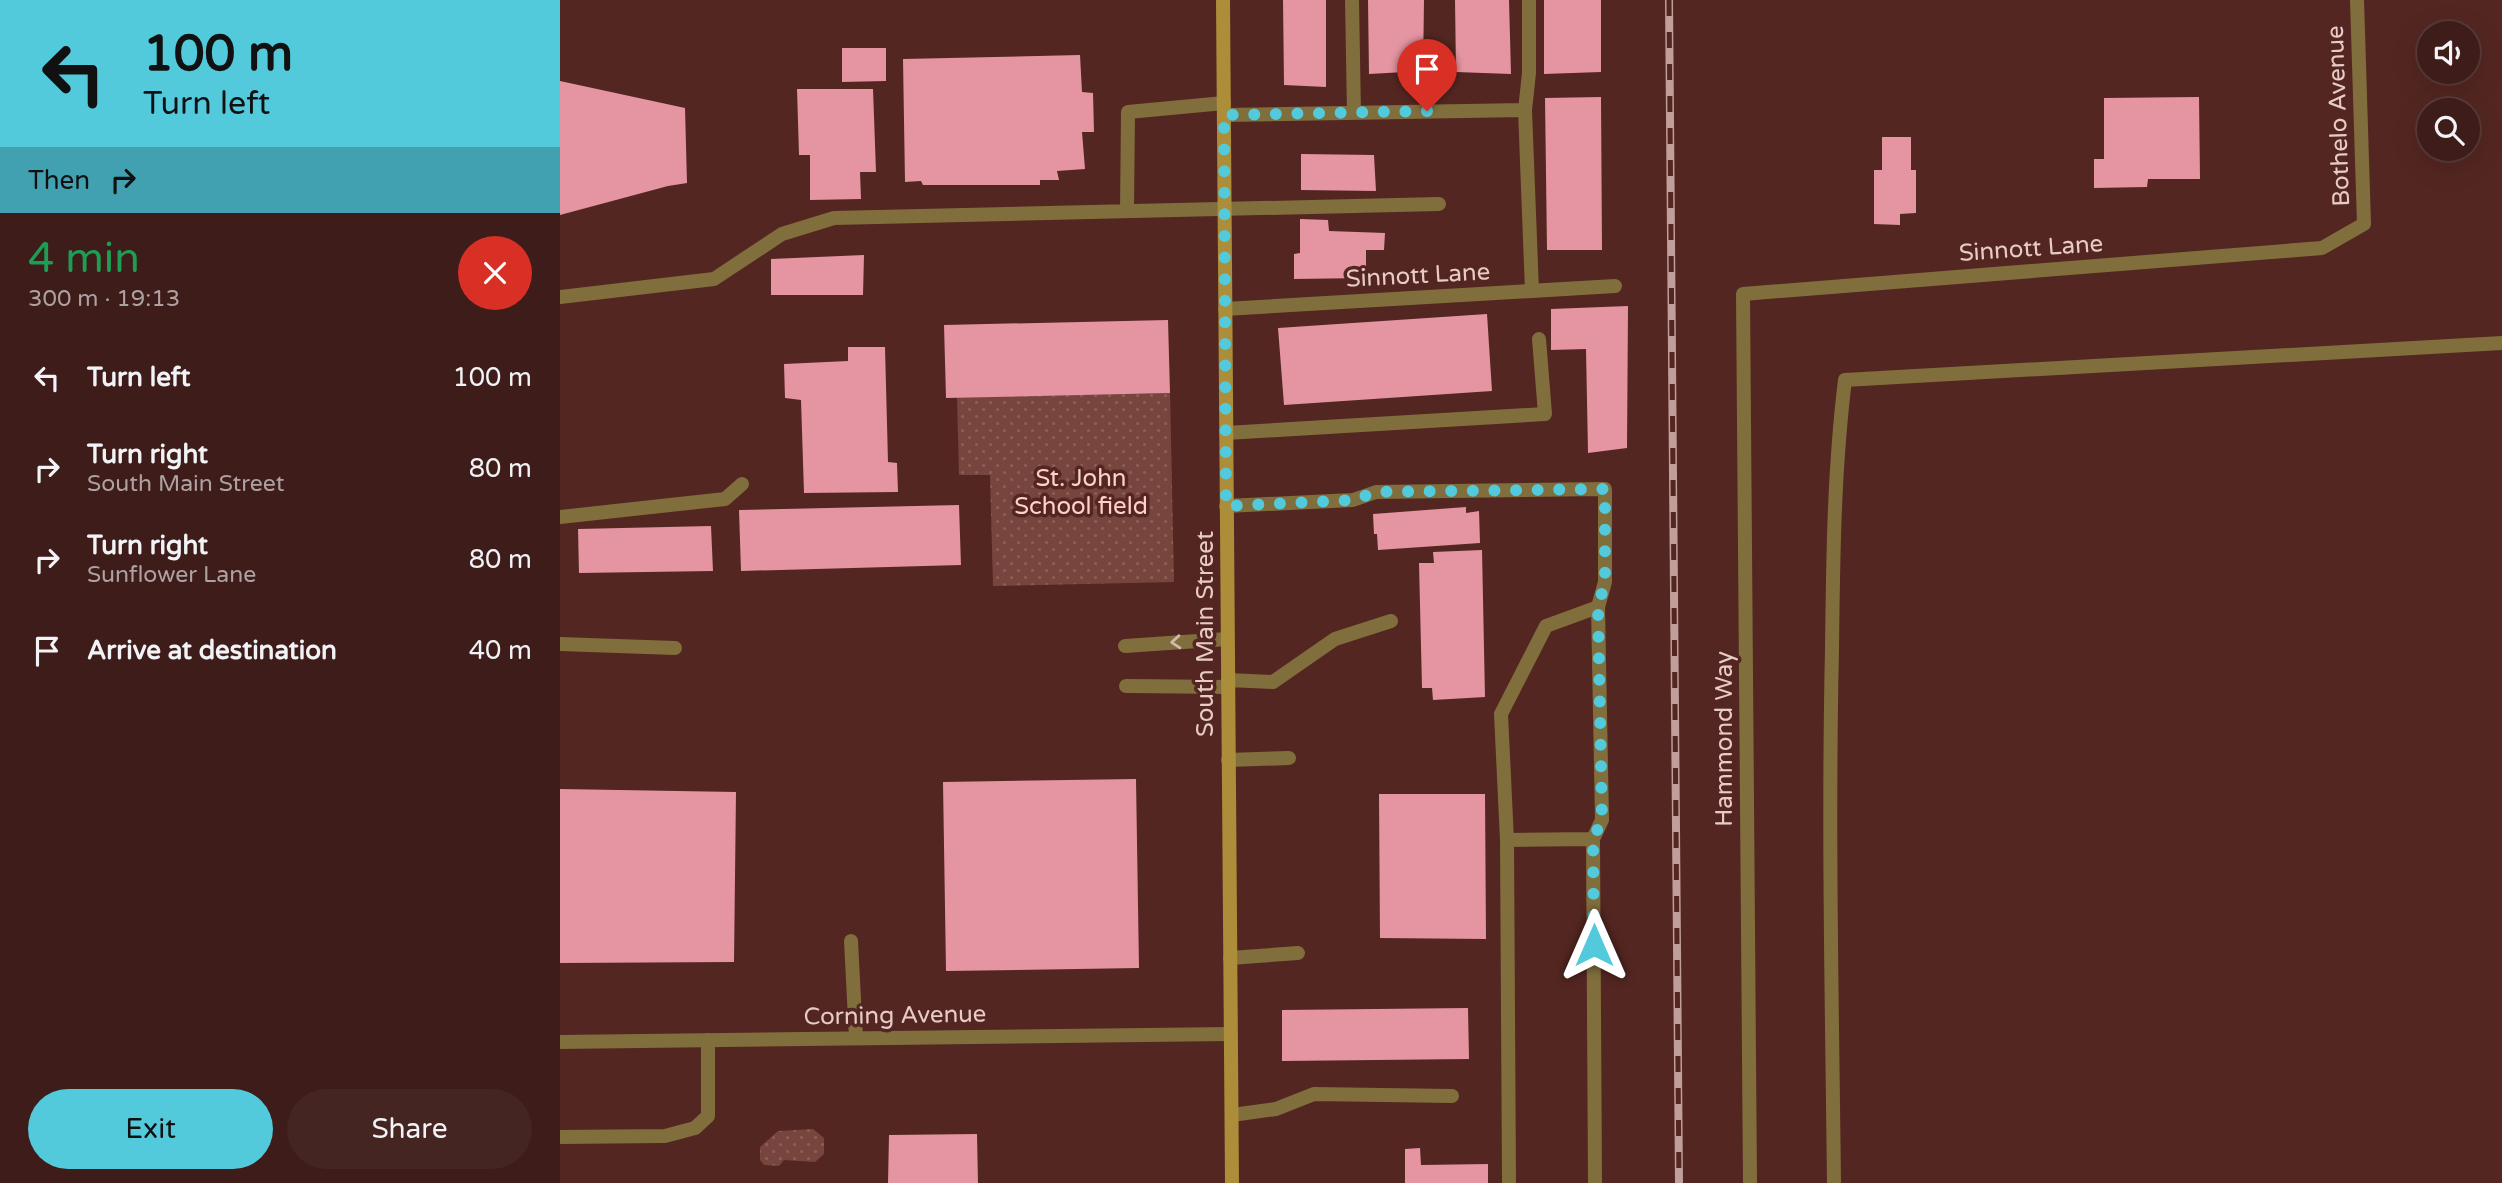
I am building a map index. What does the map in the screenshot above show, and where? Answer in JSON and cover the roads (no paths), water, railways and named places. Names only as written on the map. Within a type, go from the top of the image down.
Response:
[{"type":"main road","name":"South Main Street","points":[[1223,0],[1232,1183]]},
{"type":"street","points":[[1352,0],[1354,113]]},
{"type":"street","points":[[1529,0],[1529,73],[1525,110],[1532,291]]},
{"type":"street","name":"Bothelo Avenue","points":[[2322,248],[2364,224],[2357,0]]},
{"type":"street","points":[[1127,211],[1128,112],[1224,109],[1354,113],[1525,110]]},
{"type":"street","points":[[560,297],[714,279],[782,234],[834,218],[1439,204]]},
{"type":"street","name":"Sinnott Lane","points":[[1744,294],[2322,248]]},
{"type":"street","name":"Sinnott Lane","points":[[1225,309],[1615,286]]},
{"type":"street","name":"Hammond Way","points":[[1744,294],[1750,1183]]},
{"type":"street","points":[[1226,433],[1545,414],[1539,339]]},
{"type":"street","points":[[1834,1183],[1829,869],[1831,691],[1839,422],[1845,380],[2502,344]]},
{"type":"street","points":[[560,517],[725,499],[742,484]]},
{"type":"street","points":[[1226,506],[1353,500],[1376,492],[1605,489],[1605,582],[1598,607],[1602,820],[1593,839],[1595,1183]]},
{"type":"street","points":[[1510,1183],[1507,840],[1501,714],[1546,626],[1598,607]]},
{"type":"street","points":[[1126,687],[1272,682],[1335,639],[1391,621]]},
{"type":"street","points":[[1125,646],[1227,639]]},
{"type":"street","points":[[560,644],[674,648]]},
{"type":"street","points":[[1228,760],[1289,758]]},
{"type":"street","points":[[1507,840],[1593,839]]},
{"type":"street","points":[[850,941],[856,1038]]},
{"type":"street","points":[[1230,958],[1298,953]]},
{"type":"street","name":"Corning Avenue","points":[[560,1042],[1230,1034]]},
{"type":"street","points":[[560,1137],[665,1136],[695,1128],[708,1116],[708,1040]]},
{"type":"street","points":[[1232,1115],[1276,1109],[1314,1094],[1452,1096]]},
{"type":"railway","points":[[1669,0],[1679,1183]]},
{"type":"park label","name":"St. John School field","points":[[1081,492]]}]
